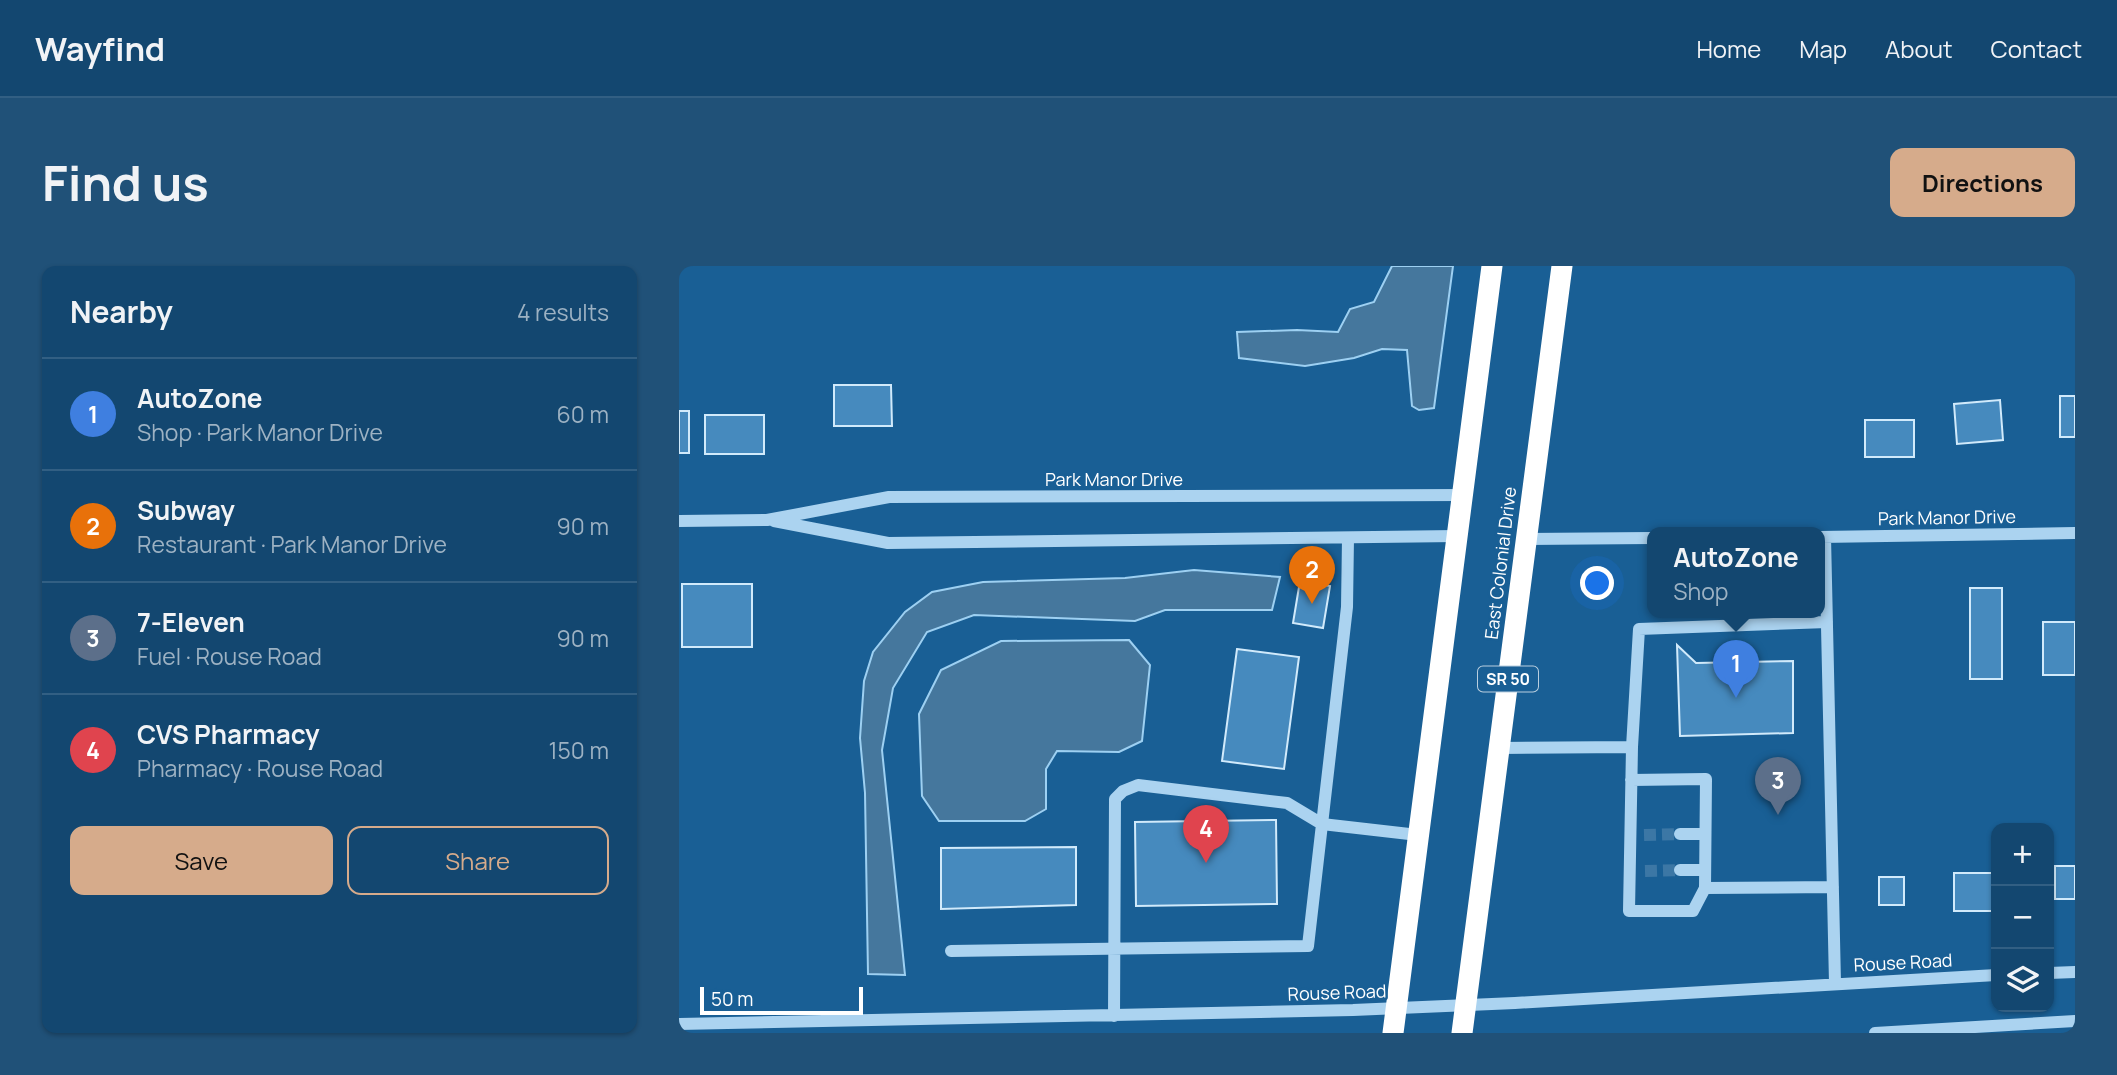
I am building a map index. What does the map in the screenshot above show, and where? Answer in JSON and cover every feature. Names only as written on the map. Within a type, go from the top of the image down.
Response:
[{"type":"highway","points":[[1393,1033],[1492,266]]},
{"type":"highway","name":"East Colonial Drive","points":[[1462,1033],[1562,266]]},
{"type":"street","name":"Park Manor Drive","points":[[679,521],[767,520],[889,498],[1462,495]]},
{"type":"street","name":"Park Manor Drive","points":[[767,520],[888,543],[1457,536]]},
{"type":"street","name":"Park Manor Drive","points":[[1825,537],[2075,533]]},
{"type":"street","points":[[951,951],[1308,946],[1347,607],[1348,538]]},
{"type":"street","points":[[1527,540],[1647,538]]},
{"type":"street","points":[[1825,580],[1835,983]]},
{"type":"street","points":[[1631,780],[1706,779],[1705,888],[1693,911],[1629,911],[1630,871],[1637,835],[1631,780],[1639,629],[1827,622]]},
{"type":"street","points":[[1499,748],[1632,747]]},
{"type":"street","points":[[1114,1016],[1115,799],[1123,791],[1138,785],[1287,803],[1322,824],[1418,835]]},
{"type":"street","points":[[1680,834],[1705,834]]},
{"type":"street","points":[[1680,870],[1705,870]]},
{"type":"street","points":[[1630,871],[1645,871]]},
{"type":"street","points":[[1705,888],[1833,887]]},
{"type":"street","points":[[2054,973],[2075,972]]},
{"type":"street","name":"Rouse Road","points":[[679,1024],[1396,1008],[1991,975]]},
{"type":"street","points":[[1875,1033],[1973,1030],[2075,1021]]},
{"type":"water","points":[[1392,266],[1453,266],[1434,408],[1419,410],[1412,406],[1407,350],[1382,349],[1354,358],[1305,366],[1239,358],[1237,332],[1338,332],[1350,309],[1374,302]]},
{"type":"water","points":[[1194,570],[1280,577],[1272,610],[1165,610],[1135,621],[974,615],[927,632],[893,688],[882,750],[905,975],[868,974],[865,793],[860,738],[864,681],[873,652],[905,612],[932,592],[983,582],[1125,578]]},
{"type":"water","points":[[1129,640],[1150,665],[1142,741],[1119,752],[1057,751],[1046,769],[1046,809],[1025,821],[939,821],[922,796],[919,714],[941,670],[1001,641]]},
{"type":"building","points":[[834,385],[891,385],[892,426],[834,426]]},
{"type":"building","points":[[2060,396],[2075,396],[2075,437],[2060,437]]},
{"type":"building","points":[[2000,400],[2003,440],[1957,444],[1954,404]]},
{"type":"building","points":[[679,411],[689,411],[689,453],[679,453]]},
{"type":"building","points":[[705,415],[764,415],[764,454],[705,454]]},
{"type":"building","points":[[1865,420],[1914,420],[1914,457],[1865,457]]},
{"type":"building","points":[[1300,581],[1330,586],[1323,628],[1293,623]]},
{"type":"building","points":[[682,584],[752,584],[752,647],[682,647]]},
{"type":"building","points":[[1970,588],[2002,588],[2002,679],[1970,679]]},
{"type":"building","points":[[2043,622],[2075,622],[2075,675],[2043,675]]},
{"type":"building","points":[[1677,645],[1696,663],[1793,661],[1793,733],[1680,736]]},
{"type":"building","points":[[1237,649],[1299,657],[1284,769],[1222,761]]},
{"type":"building","points":[[1276,820],[1277,904],[1136,906],[1135,822]]},
{"type":"building","points":[[1076,847],[1076,905],[941,909],[941,848]]},
{"type":"building","points":[[2055,866],[2075,866],[2075,899],[2055,899]]},
{"type":"building","points":[[1954,873],[1991,873],[1991,911],[1954,911]]},
{"type":"building","points":[[1879,877],[1904,877],[1904,905],[1879,905]]},
{"type":"tunnel","points":[[1644,835],[1680,834]]},
{"type":"tunnel","points":[[1645,871],[1680,870]]},
{"type":"place","name":"Subway","points":[[1312,604]]},
{"type":"place","name":"AutoZone","points":[[1736,698]]},
{"type":"place","name":"7-Eleven","points":[[1778,815]]},
{"type":"place","name":"CVS Pharmacy","points":[[1206,863]]}]
